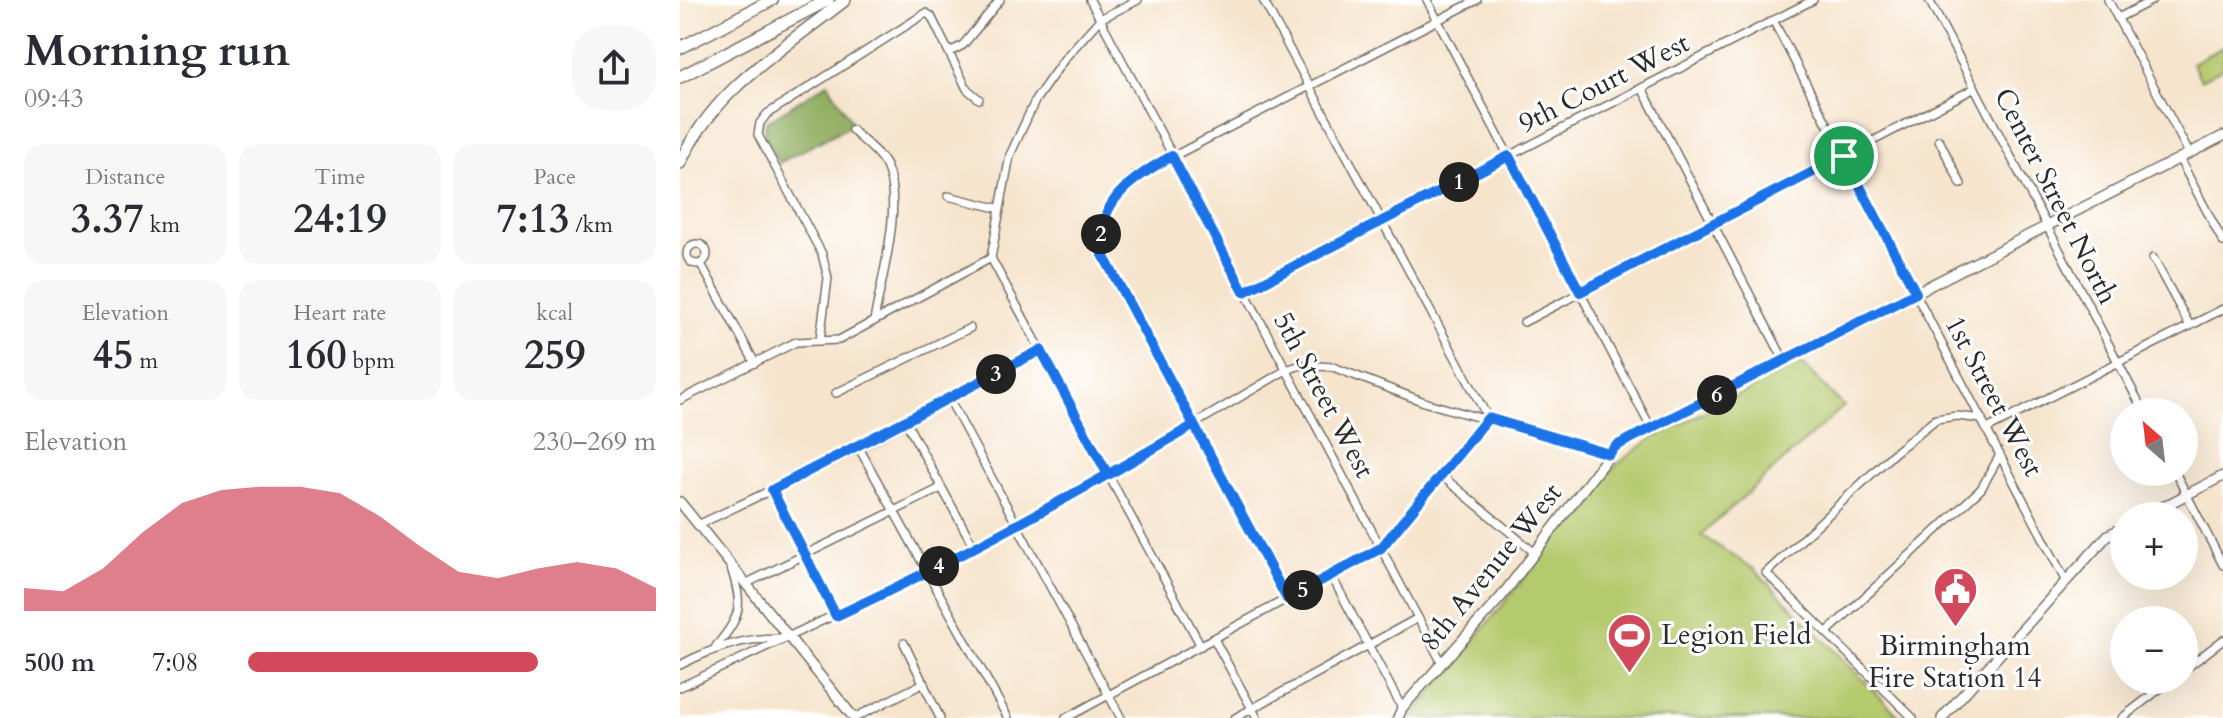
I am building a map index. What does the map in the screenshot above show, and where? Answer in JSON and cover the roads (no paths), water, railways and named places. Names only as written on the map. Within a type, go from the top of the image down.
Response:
[{"type":"highway","points":[[680,48],[772,0]]},
{"type":"highway","points":[[680,77],[828,0]]},
{"type":"highway","points":[[680,163],[691,139],[719,101],[845,0]]},
{"type":"main road","name":"8th Avenue West","points":[[1400,713],[1535,553],[1609,454],[1651,428],[2223,136]]},
{"type":"main road","points":[[2172,502],[2223,476]]},
{"type":"main road","points":[[680,502],[854,718]]},
{"type":"main road","points":[[1942,718],[2110,534]]},
{"type":"street","points":[[950,52],[963,45],[1000,0]]},
{"type":"street","name":"5th Street West","points":[[1090,0],[1442,663]]},
{"type":"street","points":[[1138,0],[1100,19],[1065,58],[1021,126],[1010,155],[997,208],[991,258],[1201,646]]},
{"type":"street","points":[[1263,0],[1488,418]]},
{"type":"street","points":[[1427,0],[1651,428]]},
{"type":"street","points":[[1287,599],[1102,253],[1102,223],[1122,188],[1172,156],[1477,0]]},
{"type":"street","name":"9th Court West","points":[[1244,292],[1813,0]]},
{"type":"street","name":"Center Street North","points":[[1929,0],[2137,398]]},
{"type":"street","points":[[2108,0],[2223,242]]},
{"type":"street","points":[[2118,18],[2153,0]]},
{"type":"street","points":[[820,340],[828,278],[822,254],[758,135],[760,123],[767,114],[926,13],[931,16],[967,89],[979,99]]},
{"type":"street","name":"1st Street West","points":[[1773,20],[2065,580]]},
{"type":"street","points":[[1642,88],[1784,360]]},
{"type":"street","points":[[1524,322],[1975,88]]},
{"type":"street","points":[[852,130],[877,154],[891,181],[893,208],[874,321]]},
{"type":"street","points":[[1939,140],[1961,184]]},
{"type":"street","points":[[948,196],[997,208]]},
{"type":"street","points":[[680,400],[796,342],[839,340],[991,258]]},
{"type":"street","points":[[2153,258],[2190,326]]},
{"type":"street","points":[[701,264],[755,363]]},
{"type":"street","points":[[1987,429],[2223,309]]},
{"type":"street","points":[[836,393],[970,328]]},
{"type":"street","points":[[698,525],[859,448],[1041,350]]},
{"type":"street","points":[[680,674],[683,686],[927,572],[1108,475],[1286,370],[1301,365],[1333,367],[1427,403],[1609,454]]},
{"type":"street","points":[[949,399],[1121,718]]},
{"type":"street","points":[[1913,718],[1766,573],[1894,453],[1936,419],[1957,416],[1982,419]]},
{"type":"street","points":[[1066,718],[1381,548],[1488,418]]},
{"type":"street","points":[[906,422],[974,547]]},
{"type":"street","points":[[859,448],[1008,718]]},
{"type":"street","points":[[1827,632],[1981,489],[2000,455]]},
{"type":"street","points":[[1442,476],[1535,553]]},
{"type":"street","points":[[2183,486],[2223,565]]},
{"type":"street","points":[[745,584],[941,488]]},
{"type":"street","points":[[772,490],[836,616]]},
{"type":"street","points":[[715,647],[734,625],[740,610],[730,566]]},
{"type":"street","points":[[1331,575],[1400,713]]},
{"type":"street","points":[[1235,718],[1418,618]]},
{"type":"street","points":[[680,665],[715,647],[757,637],[791,638]]},
{"type":"street","points":[[1214,639],[1257,718]]},
{"type":"street","points":[[2198,659],[2223,640]]},
{"type":"street","points":[[904,643],[940,718]]},
{"type":"street","points":[[854,718],[924,683]]},
{"type":"street","points":[[2122,718],[2153,694]]},
{"type":"place","name":"Birmingham Fire Station 14","points":[[1955,628]]},
{"type":"place","name":"Legion Field","points":[[1630,674]]}]
